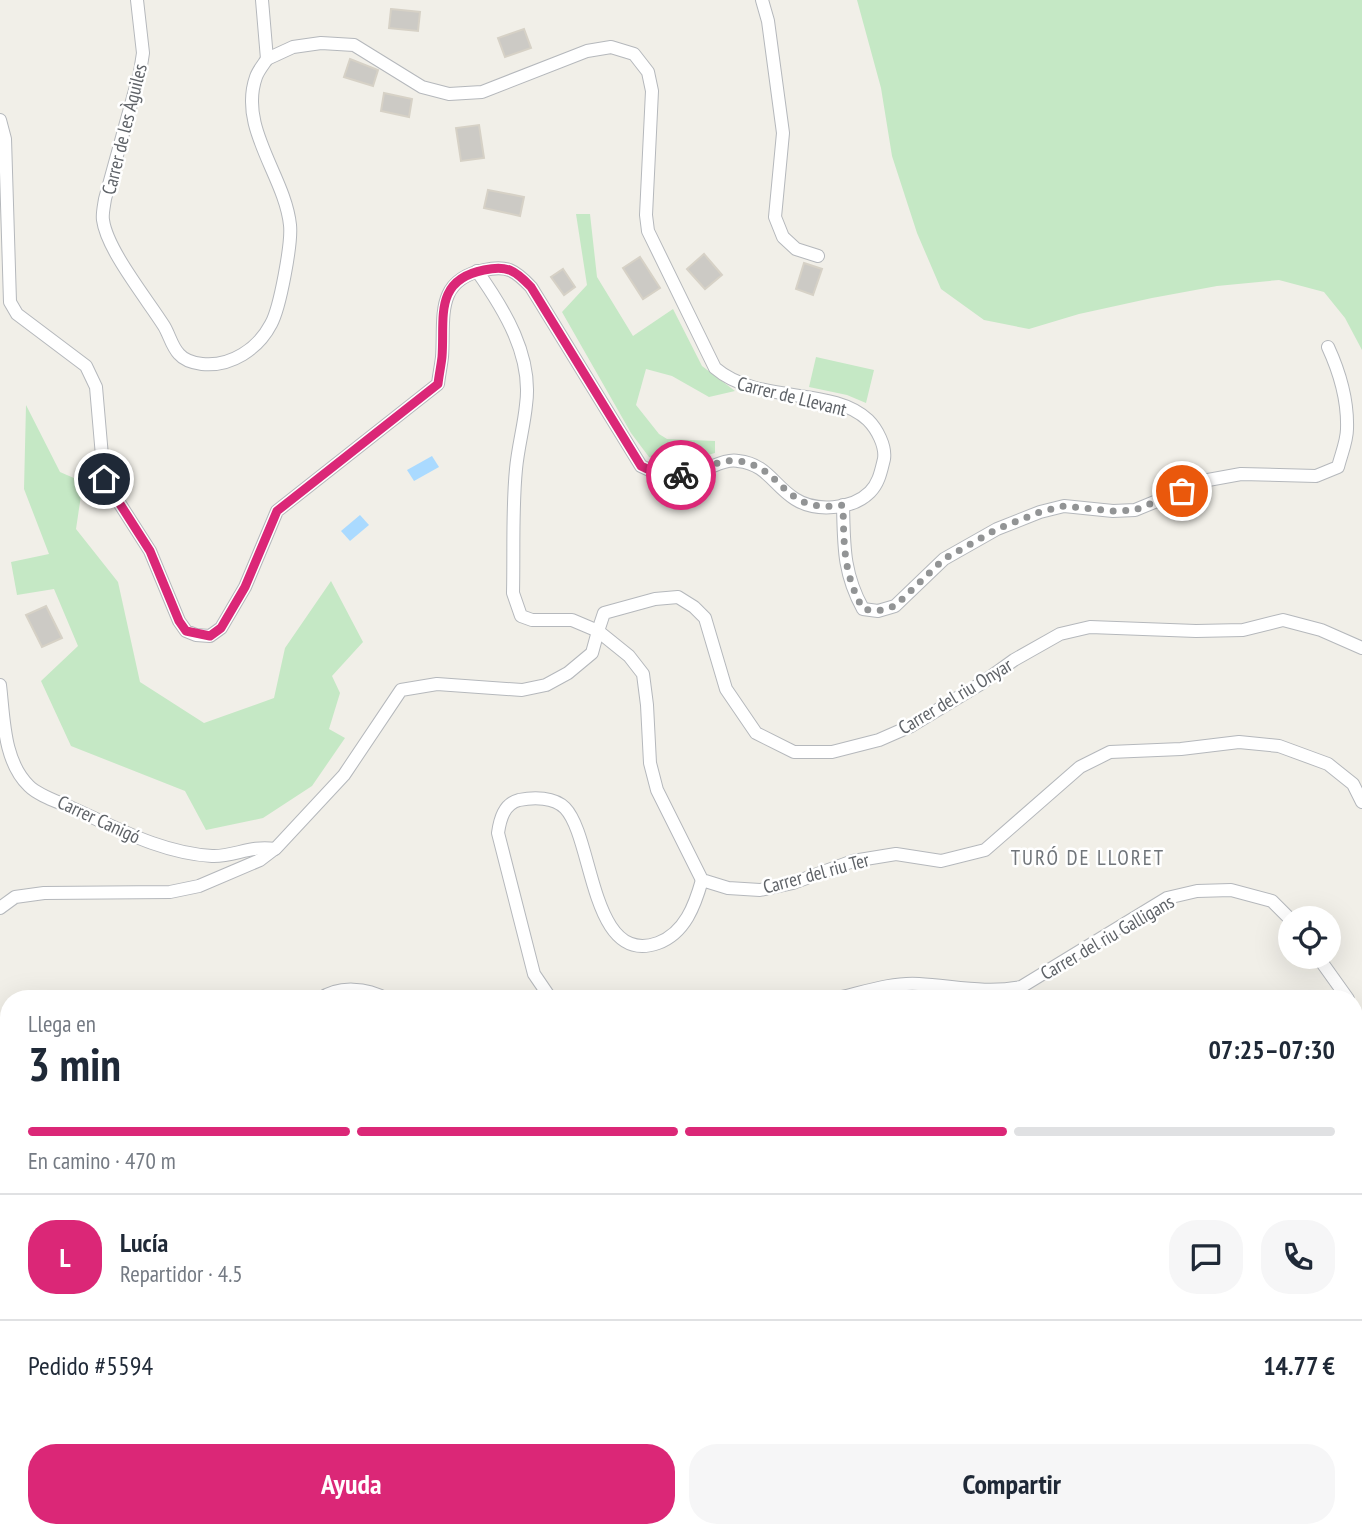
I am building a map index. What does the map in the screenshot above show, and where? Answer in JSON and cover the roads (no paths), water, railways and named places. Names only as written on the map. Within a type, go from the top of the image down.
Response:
[{"type":"street","name":"Carrer de les Àguiles","points":[[137,0],[143,53],[105,199],[103,219],[114,250],[170,334],[178,354],[192,363],[216,366],[239,358],[257,342],[272,323],[289,256],[290,225],[284,201],[256,127],[251,99],[256,76],[267,59]]},
{"type":"street","points":[[262,0],[267,59]]},
{"type":"street","points":[[762,0],[768,21],[783,133],[775,217],[783,237],[796,249],[818,256]]},
{"type":"street","name":"Carrer de Llevant","points":[[267,59],[293,47],[321,43],[354,45],[422,87],[449,94],[482,92],[587,51],[611,47],[635,54],[648,72],[652,91],[646,215],[648,231],[715,368],[721,374],[745,386],[848,407],[869,421],[879,436],[885,453],[880,478],[869,493],[843,505]]},
{"type":"street","points":[[0,120],[5,139],[10,302],[17,314],[86,366],[96,387],[104,479],[150,551],[179,621],[186,631],[196,635],[210,636],[221,628],[255,566],[277,511],[438,384],[445,297],[456,282],[477,271],[499,267],[518,273],[531,287],[641,466],[670,477],[737,460],[762,468],[794,498],[809,505],[843,505],[845,561],[852,589],[863,609],[878,611],[895,606],[944,559],[997,529],[1040,512],[1064,506],[1113,511],[1135,510],[1208,480],[1241,474],[1316,476],[1338,467],[1347,431],[1344,395],[1339,371],[1328,347]]},
{"type":"street","points":[[477,271],[493,294],[521,349],[527,377],[527,403],[516,472],[513,593],[516,605],[522,616],[532,620],[572,620],[598,631],[629,656],[643,674],[650,763],[657,790],[702,880],[694,909],[677,931],[658,943],[636,945],[618,935],[603,917],[576,827],[565,807],[551,800],[532,797],[512,802],[500,817],[498,833],[534,974],[545,990]]},
{"type":"street","name":"Carrer del riu Onyar","points":[[598,631],[604,613],[655,599],[678,597],[705,618],[726,689],[756,733],[794,752],[832,752],[879,740],[911,726],[1060,634],[1090,627],[1208,631],[1243,629],[1283,620],[1321,630],[1362,648]]},
{"type":"street","points":[[0,908],[15,897],[44,893],[170,892],[199,886],[260,860],[275,849],[344,775],[401,690],[437,684],[522,690],[546,685],[568,673],[592,653],[598,631]]},
{"type":"street","name":"Carrer Canigó","points":[[0,685],[7,742],[15,765],[29,786],[142,840],[182,854],[216,856],[255,847],[275,849]]},
{"type":"street","name":"Carrer del riu Ter","points":[[702,880],[729,888],[760,890],[793,883],[853,861],[896,853],[941,861],[985,850],[1080,766],[1110,752],[1181,749],[1239,742],[1279,746],[1328,764],[1353,785],[1362,802]]},
{"type":"street","name":"Carrer del riu Galligans","points":[[1006,990],[1021,987],[1167,898],[1198,891],[1231,890],[1272,901],[1278,907]]},
{"type":"street","points":[[1327,969],[1342,990]]},
{"type":"street","name":"Carrer del riu Galligans","points":[[878,990],[908,984],[971,990]]},
{"type":"street","points":[[343,990],[366,990]]},
{"type":"water","points":[[432,456],[439,467],[414,481],[407,470]]},
{"type":"water","points":[[360,515],[369,525],[350,541],[341,531]]},
{"type":"district","name":"TURÓ DE LLORET","points":[[1088,858]]}]
